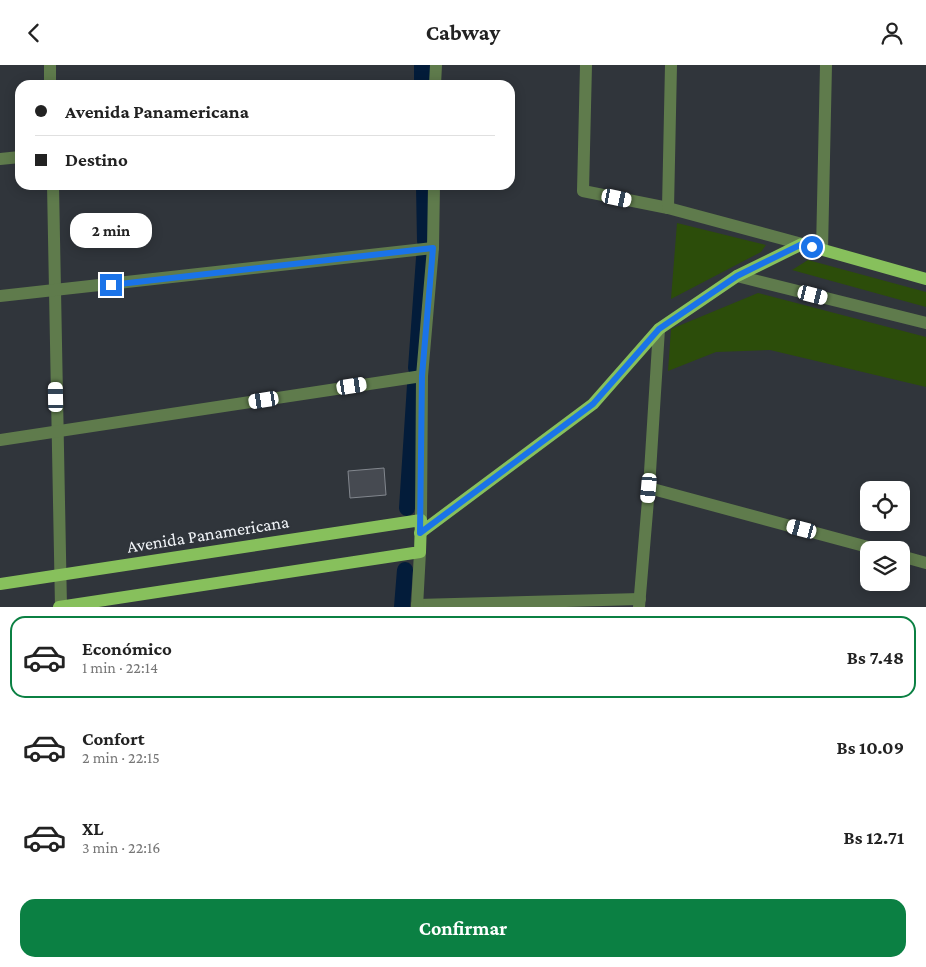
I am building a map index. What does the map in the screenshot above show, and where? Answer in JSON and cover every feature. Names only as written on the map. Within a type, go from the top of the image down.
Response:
[{"type":"main road","points":[[420,533],[593,404],[659,329],[737,276],[802,244],[926,279]]},
{"type":"main road","points":[[60,607],[420,552],[420,520]]},
{"type":"main road","name":"Avenida Panamericana","points":[[0,584],[420,520]]},
{"type":"street","points":[[50,65],[50,80]]},
{"type":"street","points":[[435,80],[436,65]]},
{"type":"street","points":[[586,65],[582,191],[668,209],[802,244]]},
{"type":"street","points":[[668,209],[671,65]]},
{"type":"street","points":[[822,249],[826,65]]},
{"type":"street","points":[[0,159],[15,158]]},
{"type":"street","points":[[53,190],[57,432],[62,574],[60,607]]},
{"type":"street","points":[[420,520],[422,376],[433,248],[434,190]]},
{"type":"street","points":[[0,296],[433,248]]},
{"type":"street","points":[[737,276],[926,323]]},
{"type":"street","points":[[420,552],[417,606],[639,603],[649,488],[659,329]]},
{"type":"street","points":[[0,440],[422,376]]},
{"type":"street","points":[[649,488],[860,545]]},
{"type":"street","points":[[910,559],[926,563]]},
{"type":"green space","points":[[677,223],[766,245],[761,252],[671,299]]},
{"type":"green space","points":[[808,260],[926,292],[926,307],[792,270]]},
{"type":"green space","points":[[758,293],[926,337],[926,387],[770,350],[716,352],[668,371],[671,329]]},
{"type":"building","points":[[384,468],[386,495],[350,498],[348,471]]},
{"type":"waterway","points":[[422,65],[422,80]]},
{"type":"waterway","points":[[424,190],[425,241]]},
{"type":"waterway","points":[[416,368],[424,258]]},
{"type":"waterway","points":[[407,508],[415,385]]},
{"type":"waterway","points":[[402,607],[405,570]]},
{"type":"route","points":[[111,285],[433,248],[422,376],[420,533],[593,404],[659,329],[737,276],[802,244],[812,247]]}]
